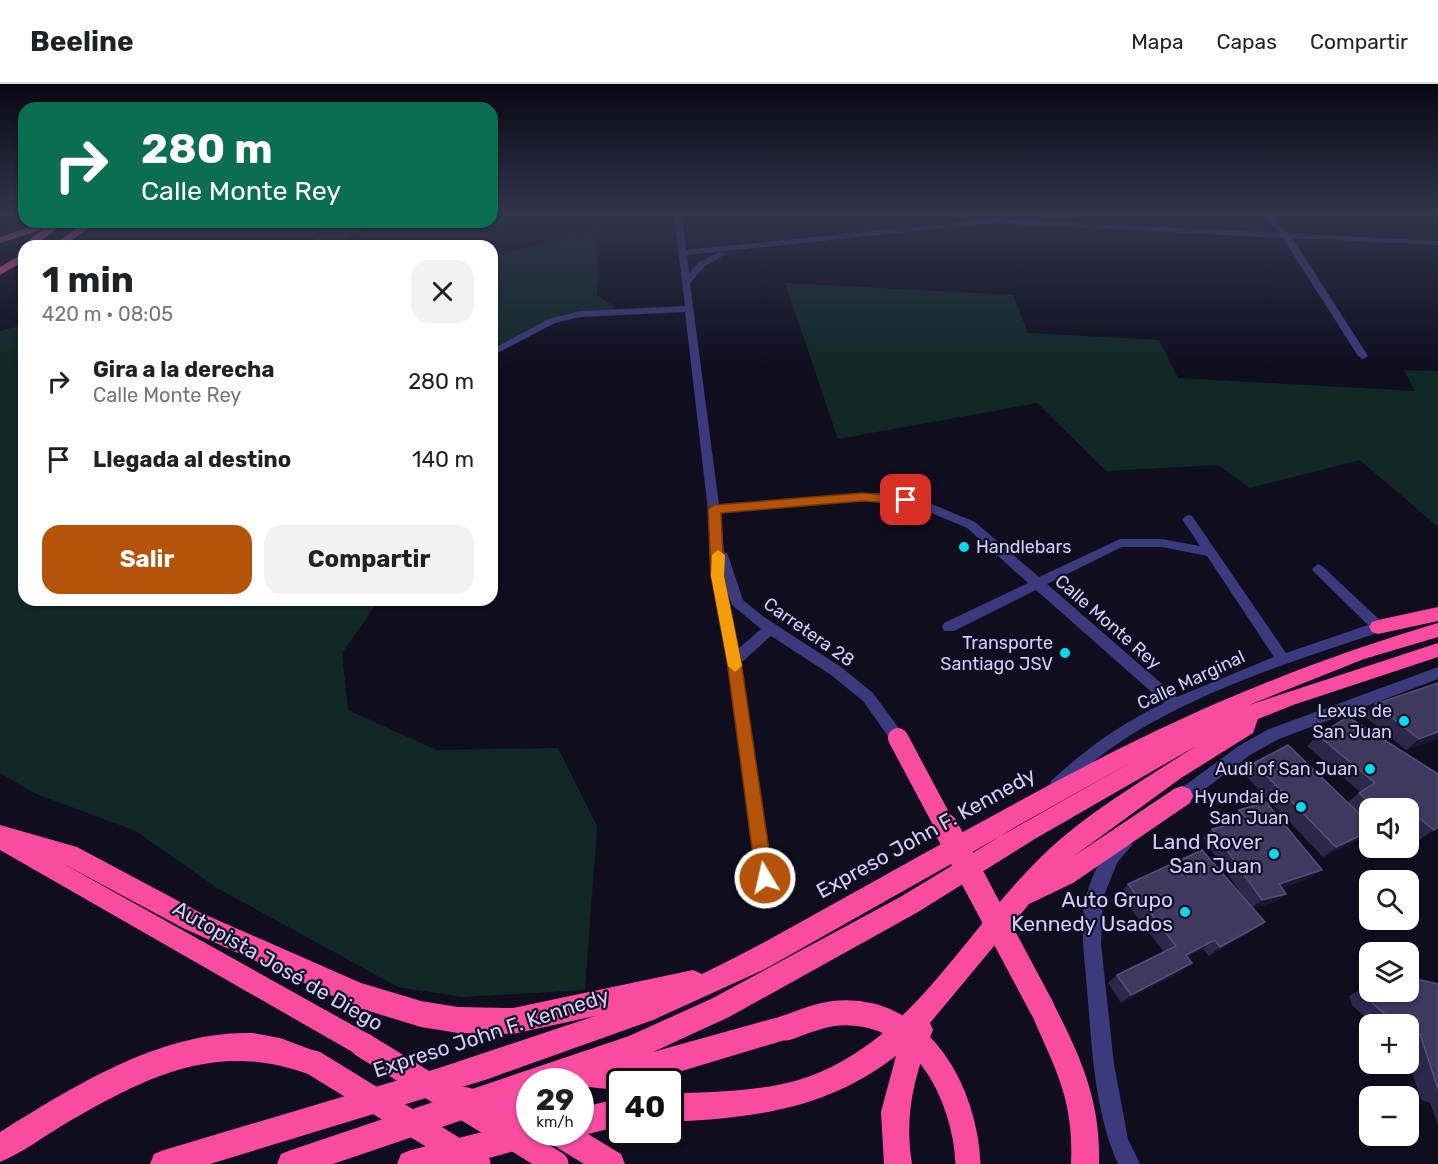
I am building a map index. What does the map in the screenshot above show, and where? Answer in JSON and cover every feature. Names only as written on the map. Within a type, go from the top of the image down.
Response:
[{"type":"highway","points":[[0,282],[18,271]]},
{"type":"highway","points":[[1378,627],[1438,614]]},
{"type":"highway","name":"Expreso John F. Kennedy","points":[[164,1164],[454,1077],[643,1014],[727,975],[1127,753],[1204,715],[1304,673],[1395,641],[1438,630]]},
{"type":"highway","points":[[575,1068],[632,1048],[720,1008],[910,904],[1136,768],[1198,735],[1251,711],[1438,650]]},
{"type":"highway","points":[[684,1107],[757,1100],[823,1085],[867,1061],[892,1042],[936,996],[1075,840],[1212,746],[1246,727],[1251,711]]},
{"type":"highway","points":[[898,738],[1076,1076],[1086,1126],[1085,1164]]},
{"type":"highway","points":[[1021,898],[1065,875],[1182,796]]},
{"type":"highway","points":[[0,835],[69,854],[201,924],[359,995],[421,1014],[458,1020],[513,1021],[727,975]]},
{"type":"highway","name":"Autopista José de Diego","points":[[0,840],[363,1045],[556,1164]]},
{"type":"highway","points":[[898,1164],[894,1116],[897,1090],[906,1059],[936,996]]},
{"type":"highway","points":[[594,1074],[607,1076],[675,1060],[828,1014],[849,1013],[880,1019],[912,1037],[926,1050],[947,1080],[957,1100],[964,1128],[968,1164]]},
{"type":"highway","points":[[0,1148],[97,1091],[135,1072],[169,1060],[210,1050],[241,1046],[270,1048],[314,1063],[477,1164]]},
{"type":"highway","points":[[291,1164],[516,1088]]},
{"type":"highway","points":[[449,1096],[516,1122]]},
{"type":"highway","points":[[894,1116],[908,1164]]},
{"type":"highway","points":[[411,1164],[516,1133]]},
{"type":"highway","points":[[472,1164],[516,1138]]},
{"type":"highway","points":[[581,1146],[610,1164]]},
{"type":"street","points":[[684,265],[718,545],[718,576],[734,661],[765,878]]},
{"type":"street","points":[[686,284],[701,265]]},
{"type":"street","points":[[1305,265],[1363,356]]},
{"type":"street","points":[[498,350],[552,321],[581,314],[688,309]]},
{"type":"street","name":"Calle Monte Rey","points":[[714,509],[862,497],[893,497],[910,501],[971,525],[1176,705]]},
{"type":"street","points":[[1188,519],[1283,659]]},
{"type":"street","points":[[949,627],[1120,543],[1162,543],[1209,552]]},
{"type":"street","name":"Carretera 28","points":[[718,545],[737,602],[772,629],[836,671],[868,697],[898,738]]},
{"type":"street","points":[[1318,569],[1378,627]]},
{"type":"street","name":"Calle Marginal","points":[[1039,803],[1097,750],[1176,705],[1283,659],[1378,627]]},
{"type":"street","points":[[734,661],[763,634],[772,629]]},
{"type":"street","points":[[1129,1164],[1118,1140],[1104,1064],[1092,944],[1094,898],[1111,858],[1135,832],[1245,750],[1274,734],[1329,712],[1438,673]]},
{"type":"street","points":[[1329,712],[1348,725]]},
{"type":"green space","points":[[498,265],[598,265],[597,295],[613,306],[613,310],[566,316],[528,330],[499,345]]},
{"type":"green space","points":[[785,283],[1013,295],[1028,333],[1159,340],[1178,378],[1415,391],[1404,370],[1438,371],[1438,527],[1360,460],[1250,488],[1218,465],[1106,471],[1037,403],[838,439]]},
{"type":"green space","points":[[18,326],[18,606],[375,606],[342,653],[348,710],[436,750],[558,748],[597,826],[585,990],[462,997],[398,987],[217,888],[136,831],[34,793],[0,773],[0,331]]},
{"type":"building","name":"Lexus de San Juan","points":[[1438,683],[1438,732],[1419,739],[1375,704]]},
{"type":"building","name":"Audi of San Juan","points":[[1348,717],[1438,774],[1438,827],[1434,830],[1419,818],[1419,798],[1365,798],[1359,793],[1375,783],[1318,735]]},
{"type":"building","points":[[1288,745],[1359,813],[1359,836],[1336,847],[1254,763]]},
{"type":"building","points":[[1266,802],[1322,870],[1279,884],[1286,894],[1262,900],[1212,829],[1248,820],[1239,810]]},
{"type":"building","name":"Auto Grupo Kennedy Usados","points":[[1202,850],[1265,922],[1220,947],[1215,940],[1186,955],[1192,963],[1131,995],[1117,975],[1176,946],[1128,884]]},
{"type":"building","points":[[1419,980],[1438,984],[1438,1089],[1419,1034],[1419,1014],[1385,1014],[1371,1002],[1419,1002]]},
{"type":"slow traffic","points":[[718,555],[718,576],[735,666]]},
{"type":"place","name":"Handlebars","points":[[964,547]]},
{"type":"place","name":"Transporte Santiago JSV","points":[[1065,653]]},
{"type":"place","name":"Lexus de San Juan","points":[[1404,721]]},
{"type":"place","name":"Audi of San Juan","points":[[1370,769]]},
{"type":"place","name":"Hyundai de San Juan","points":[[1301,807]]},
{"type":"place","name":"Land Rover San Juan","points":[[1274,854]]},
{"type":"place","name":"Auto Grupo Kennedy Usados","points":[[1185,912]]},
{"type":"route","points":[[765,878],[734,661],[718,576],[718,545],[714,509],[862,497],[893,497],[906,500]]}]
